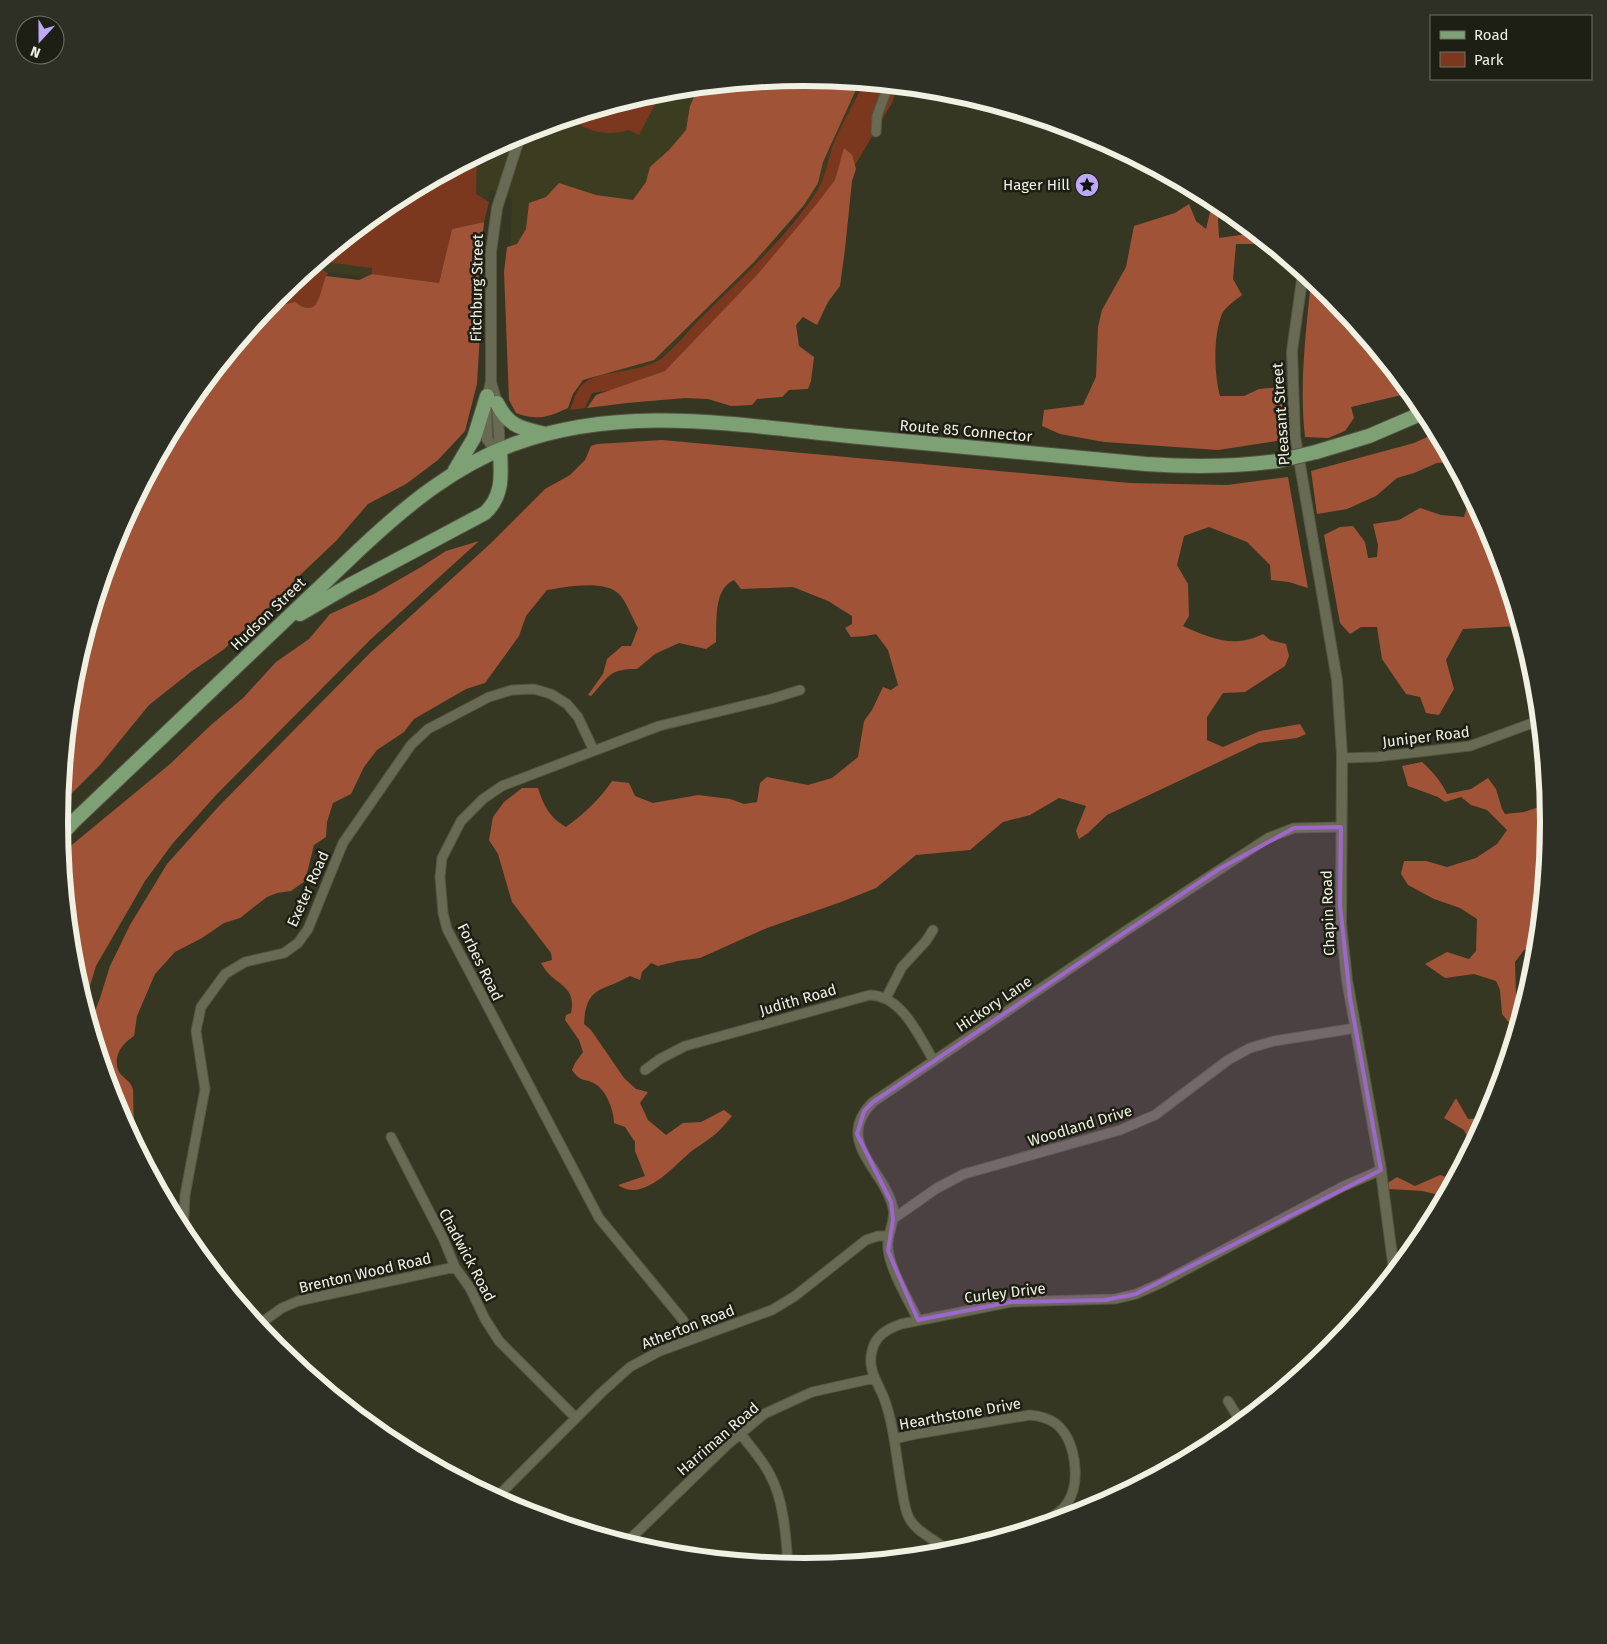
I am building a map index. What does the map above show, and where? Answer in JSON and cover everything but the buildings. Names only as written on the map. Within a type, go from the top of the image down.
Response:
[{"type":"main road","points":[[451,475],[464,458],[492,399],[514,425],[545,434]]},
{"type":"main road","name":"Route 85 Connector","points":[[500,450],[545,434],[568,429],[608,422],[656,419],[729,424],[1146,464],[1203,467],[1278,461],[1316,452],[1369,436],[1417,416]]},
{"type":"main road","points":[[263,642],[296,617],[330,596],[485,513],[497,498],[501,486],[500,450]]},
{"type":"main road","name":"Hudson Street","points":[[68,827],[392,519],[420,496],[451,475],[500,450]]},
{"type":"main road","name":"Hudson Street","points":[[68,824],[74,821]]},
{"type":"street","points":[[876,132],[877,116],[886,91]]},
{"type":"street","name":"Fitchburg Street","points":[[492,399],[492,237],[501,193],[517,144]]},
{"type":"street","name":"Pleasant Street","points":[[1302,281],[1292,351],[1292,392],[1295,436],[1315,553]]},
{"type":"street","points":[[492,399],[500,450]]},
{"type":"street","name":"Chapin Road","points":[[1315,553],[1337,680],[1341,717],[1341,924],[1347,980],[1381,1170],[1393,1262]]},
{"type":"street","name":"Exeter Road","points":[[184,1219],[185,1195],[205,1089],[196,1031],[201,1007],[225,974],[244,962],[284,953],[298,943],[308,929],[343,843],[411,745],[428,729],[489,697],[512,690],[534,689],[551,694],[566,704],[578,717],[594,751]]},
{"type":"street","name":"Forbes Road","points":[[692,1339],[683,1320],[598,1218],[454,944],[447,929],[443,913],[440,877],[442,858],[461,821],[470,810],[502,786],[659,726],[771,699],[800,690]]},
{"type":"street","name":"Juniper Road","points":[[1342,758],[1376,757],[1470,746],[1533,723]]},
{"type":"street","name":"Hickory Lane","points":[[918,1320],[889,1257],[887,1243],[893,1219],[893,1210],[888,1194],[860,1147],[857,1134],[859,1122],[864,1111],[873,1102],[1127,930],[1268,838],[1294,828],[1342,827]]},
{"type":"street","points":[[932,930],[926,941],[902,967],[886,998],[904,1013],[934,1061]]},
{"type":"street","name":"Judith Road","points":[[645,1070],[660,1059],[685,1046],[859,997],[878,995],[886,998]]},
{"type":"street","name":"Woodland Drive","points":[[893,1219],[936,1188],[964,1174],[1120,1130],[1144,1121],[1155,1115],[1228,1060],[1250,1048],[1356,1028]]},
{"type":"street","name":"Chadwick Road","points":[[392,1137],[443,1238],[455,1267],[470,1288],[485,1319],[500,1341],[576,1418]]},
{"type":"street","name":"Curley Drive","points":[[941,1545],[914,1525],[905,1508],[894,1440],[884,1399],[871,1365],[871,1357],[877,1339],[886,1330],[918,1320],[1011,1302],[1105,1300],[1136,1294],[1161,1283],[1342,1187],[1381,1170]]},
{"type":"street","name":"Atherton Road","points":[[501,1493],[617,1377],[634,1364],[655,1353],[772,1310],[794,1296],[866,1240],[878,1236],[889,1236]]},
{"type":"street","name":"Brenton Wood Road","points":[[263,1321],[282,1308],[298,1301],[455,1267]]},
{"type":"street","name":"Harriman Road","points":[[631,1537],[764,1414],[796,1399],[831,1387],[875,1378]]},
{"type":"street","points":[[1228,1401],[1237,1416]]},
{"type":"street","name":"Hearthstone Drive","points":[[894,1440],[916,1434],[1030,1415],[1042,1417],[1055,1423],[1064,1432],[1073,1455],[1074,1482],[1072,1495],[1068,1504],[1061,1511]]},
{"type":"street","points":[[741,1434],[770,1474],[776,1489],[784,1523],[787,1557]]},
{"type":"highlighted area","points":[[1341,827],[1340,905],[1350,998],[1381,1170],[1136,1294],[1105,1300],[1011,1302],[918,1320],[888,1251],[893,1219],[891,1202],[857,1134],[864,1111],[873,1102],[1219,869],[1294,828]]},
{"type":"shaded area","points":[[804,86],[860,89],[836,140],[822,183],[815,194],[764,255],[667,353],[653,363],[636,369],[589,379],[507,355],[512,198],[491,190],[457,289],[318,271],[294,310],[279,306],[318,269],[355,238],[395,210],[436,185],[478,162],[522,142],[567,125],[613,111],[707,92]]},
{"type":"shaded area","points":[[804,86],[857,88],[823,162],[818,183],[804,205],[754,262],[654,360],[583,380],[573,394],[568,408],[555,414],[543,417],[530,417],[516,413],[509,400],[504,272],[507,247],[517,244],[526,229],[529,203],[546,197],[559,183],[596,195],[633,200],[646,182],[650,167],[669,150],[686,130],[690,106],[695,94],[707,92]]},
{"type":"shaded area","points":[[844,148],[852,155],[856,169],[852,181],[840,286],[828,302],[817,325],[803,317],[796,325],[799,346],[814,357],[808,389],[789,390],[782,397],[757,399],[752,405],[731,406],[708,399],[685,398],[587,408],[596,395],[665,371],[757,275],[816,205],[835,180]]},
{"type":"shaded area","points":[[1189,204],[1196,221],[1206,229],[1211,209],[1219,215],[1219,238],[1246,234],[1259,244],[1236,244],[1233,279],[1242,295],[1226,309],[1219,323],[1215,355],[1217,377],[1220,396],[1244,396],[1259,389],[1282,387],[1283,440],[1218,450],[1104,442],[1060,434],[1042,426],[1044,410],[1083,405],[1096,377],[1098,327],[1102,310],[1126,267],[1134,226],[1175,213]]},
{"type":"shaded area","points":[[484,222],[478,283],[480,332],[477,384],[465,431],[438,460],[406,484],[368,504],[336,541],[276,601],[223,650],[192,671],[149,705],[100,765],[69,796],[74,726],[82,678],[107,585],[143,496],[166,454],[192,413],[250,337],[282,303],[295,302],[309,308],[314,306],[326,276],[359,280],[372,274],[439,283],[452,229]]},
{"type":"shaded area","points":[[1310,289],[1357,337],[1402,395],[1351,407],[1354,418],[1345,431],[1328,438],[1305,437],[1303,378]]},
{"type":"shaded area","points":[[1430,436],[1446,462],[1437,463],[1397,478],[1376,496],[1347,509],[1317,514],[1311,471],[1414,443]]},
{"type":"shaded area","points":[[662,440],[1130,483],[1227,485],[1288,477],[1308,588],[1289,582],[1271,580],[1270,565],[1247,542],[1209,527],[1184,536],[1177,565],[1188,584],[1189,616],[1183,626],[1213,638],[1232,641],[1242,641],[1263,634],[1270,640],[1286,644],[1289,656],[1285,666],[1245,692],[1223,693],[1207,717],[1207,740],[1223,747],[1260,731],[1300,724],[1306,734],[1297,738],[1259,743],[1107,815],[1079,839],[1076,831],[1086,806],[1059,798],[1030,815],[1003,822],[970,850],[916,855],[876,888],[767,928],[700,958],[658,966],[651,963],[642,972],[640,980],[630,976],[597,991],[588,1002],[584,1024],[591,1030],[624,1078],[636,1089],[648,1092],[640,1103],[648,1120],[666,1135],[683,1123],[701,1122],[724,1110],[732,1116],[716,1134],[693,1150],[658,1180],[638,1190],[628,1190],[618,1185],[645,1176],[635,1151],[635,1142],[625,1127],[614,1123],[611,1107],[603,1091],[595,1084],[578,1077],[572,1070],[583,1052],[579,1040],[565,1020],[566,1015],[571,1013],[570,993],[548,973],[541,963],[552,960],[551,953],[512,902],[498,854],[489,840],[493,817],[504,802],[522,788],[538,788],[548,811],[566,827],[591,806],[612,781],[629,783],[635,796],[653,803],[698,795],[730,799],[744,804],[757,802],[760,783],[767,777],[808,785],[832,778],[858,757],[864,721],[872,710],[883,687],[891,690],[898,685],[888,650],[876,634],[851,637],[845,628],[852,624],[852,616],[828,601],[793,587],[741,589],[734,580],[727,584],[719,598],[716,642],[706,649],[679,643],[655,654],[637,669],[620,670],[610,675],[591,696],[588,695],[603,674],[607,659],[622,646],[631,646],[638,628],[624,600],[612,589],[584,585],[547,590],[526,616],[519,636],[485,683],[466,689],[414,719],[404,732],[377,750],[364,767],[351,794],[333,803],[327,822],[326,837],[314,845],[305,881],[291,891],[267,897],[240,918],[224,923],[202,938],[175,952],[155,974],[137,1016],[134,1036],[119,1051],[117,1061],[119,1072],[129,1082],[133,1090],[134,1119],[138,1136],[107,1059],[94,1014],[110,966],[130,925],[167,864],[219,806],[371,652],[490,544],[545,489],[570,475],[585,460],[591,446]]},
{"type":"shaded area","points":[[1468,504],[1500,585],[1512,626],[1463,629],[1446,660],[1454,689],[1439,715],[1426,713],[1420,697],[1406,694],[1382,659],[1377,627],[1361,627],[1350,634],[1340,623],[1324,535],[1340,527],[1353,526],[1365,542],[1368,558],[1377,557],[1378,545],[1373,524],[1399,520],[1420,508],[1441,515],[1464,517]]},
{"type":"shaded area","points":[[479,541],[370,640],[217,794],[173,843],[145,881],[96,966],[88,992],[74,918],[69,848],[170,764],[243,698],[276,662],[309,639],[330,614],[374,594],[446,551]]},
{"type":"shaded area","points":[[1422,762],[1430,769],[1447,794],[1471,789],[1488,778],[1496,789],[1505,814],[1524,812],[1539,807],[1538,870],[1533,918],[1528,949],[1524,950],[1515,962],[1516,996],[1518,996],[1510,1024],[1502,1014],[1500,990],[1496,981],[1474,974],[1445,978],[1425,964],[1447,952],[1469,959],[1476,951],[1477,919],[1460,908],[1434,899],[1408,885],[1401,874],[1404,861],[1426,861],[1447,867],[1476,858],[1497,844],[1507,830],[1487,810],[1471,805],[1461,797],[1445,802],[1438,797],[1408,786],[1402,766]]},
{"type":"shaded area","points":[[1456,1098],[1468,1119],[1477,1119],[1468,1139],[1464,1130],[1444,1118]]},
{"type":"shaded area","points":[[1440,1175],[1448,1177],[1438,1195],[1422,1191],[1389,1189],[1386,1184],[1397,1177],[1415,1186]]},
{"type":"green space","points":[[860,89],[896,92],[892,103],[848,177],[673,372],[619,389],[592,393],[585,408],[570,410],[577,392],[588,380],[597,376],[642,367],[662,358],[776,243],[803,211],[818,189],[835,140]]},
{"type":"green space","points":[[657,101],[639,135],[629,130],[613,133],[598,132],[577,122],[633,106],[638,109],[641,104]]},
{"type":"green space","points":[[477,163],[476,194],[489,202],[484,222],[452,229],[439,283],[372,274],[372,268],[326,262],[355,238],[395,210]]},
{"type":"green space","points":[[319,268],[328,273],[318,301],[314,306],[310,308],[304,307],[295,302],[282,303]]},
{"type":"place","name":"Hager Hill","points":[[1087,185]]}]
